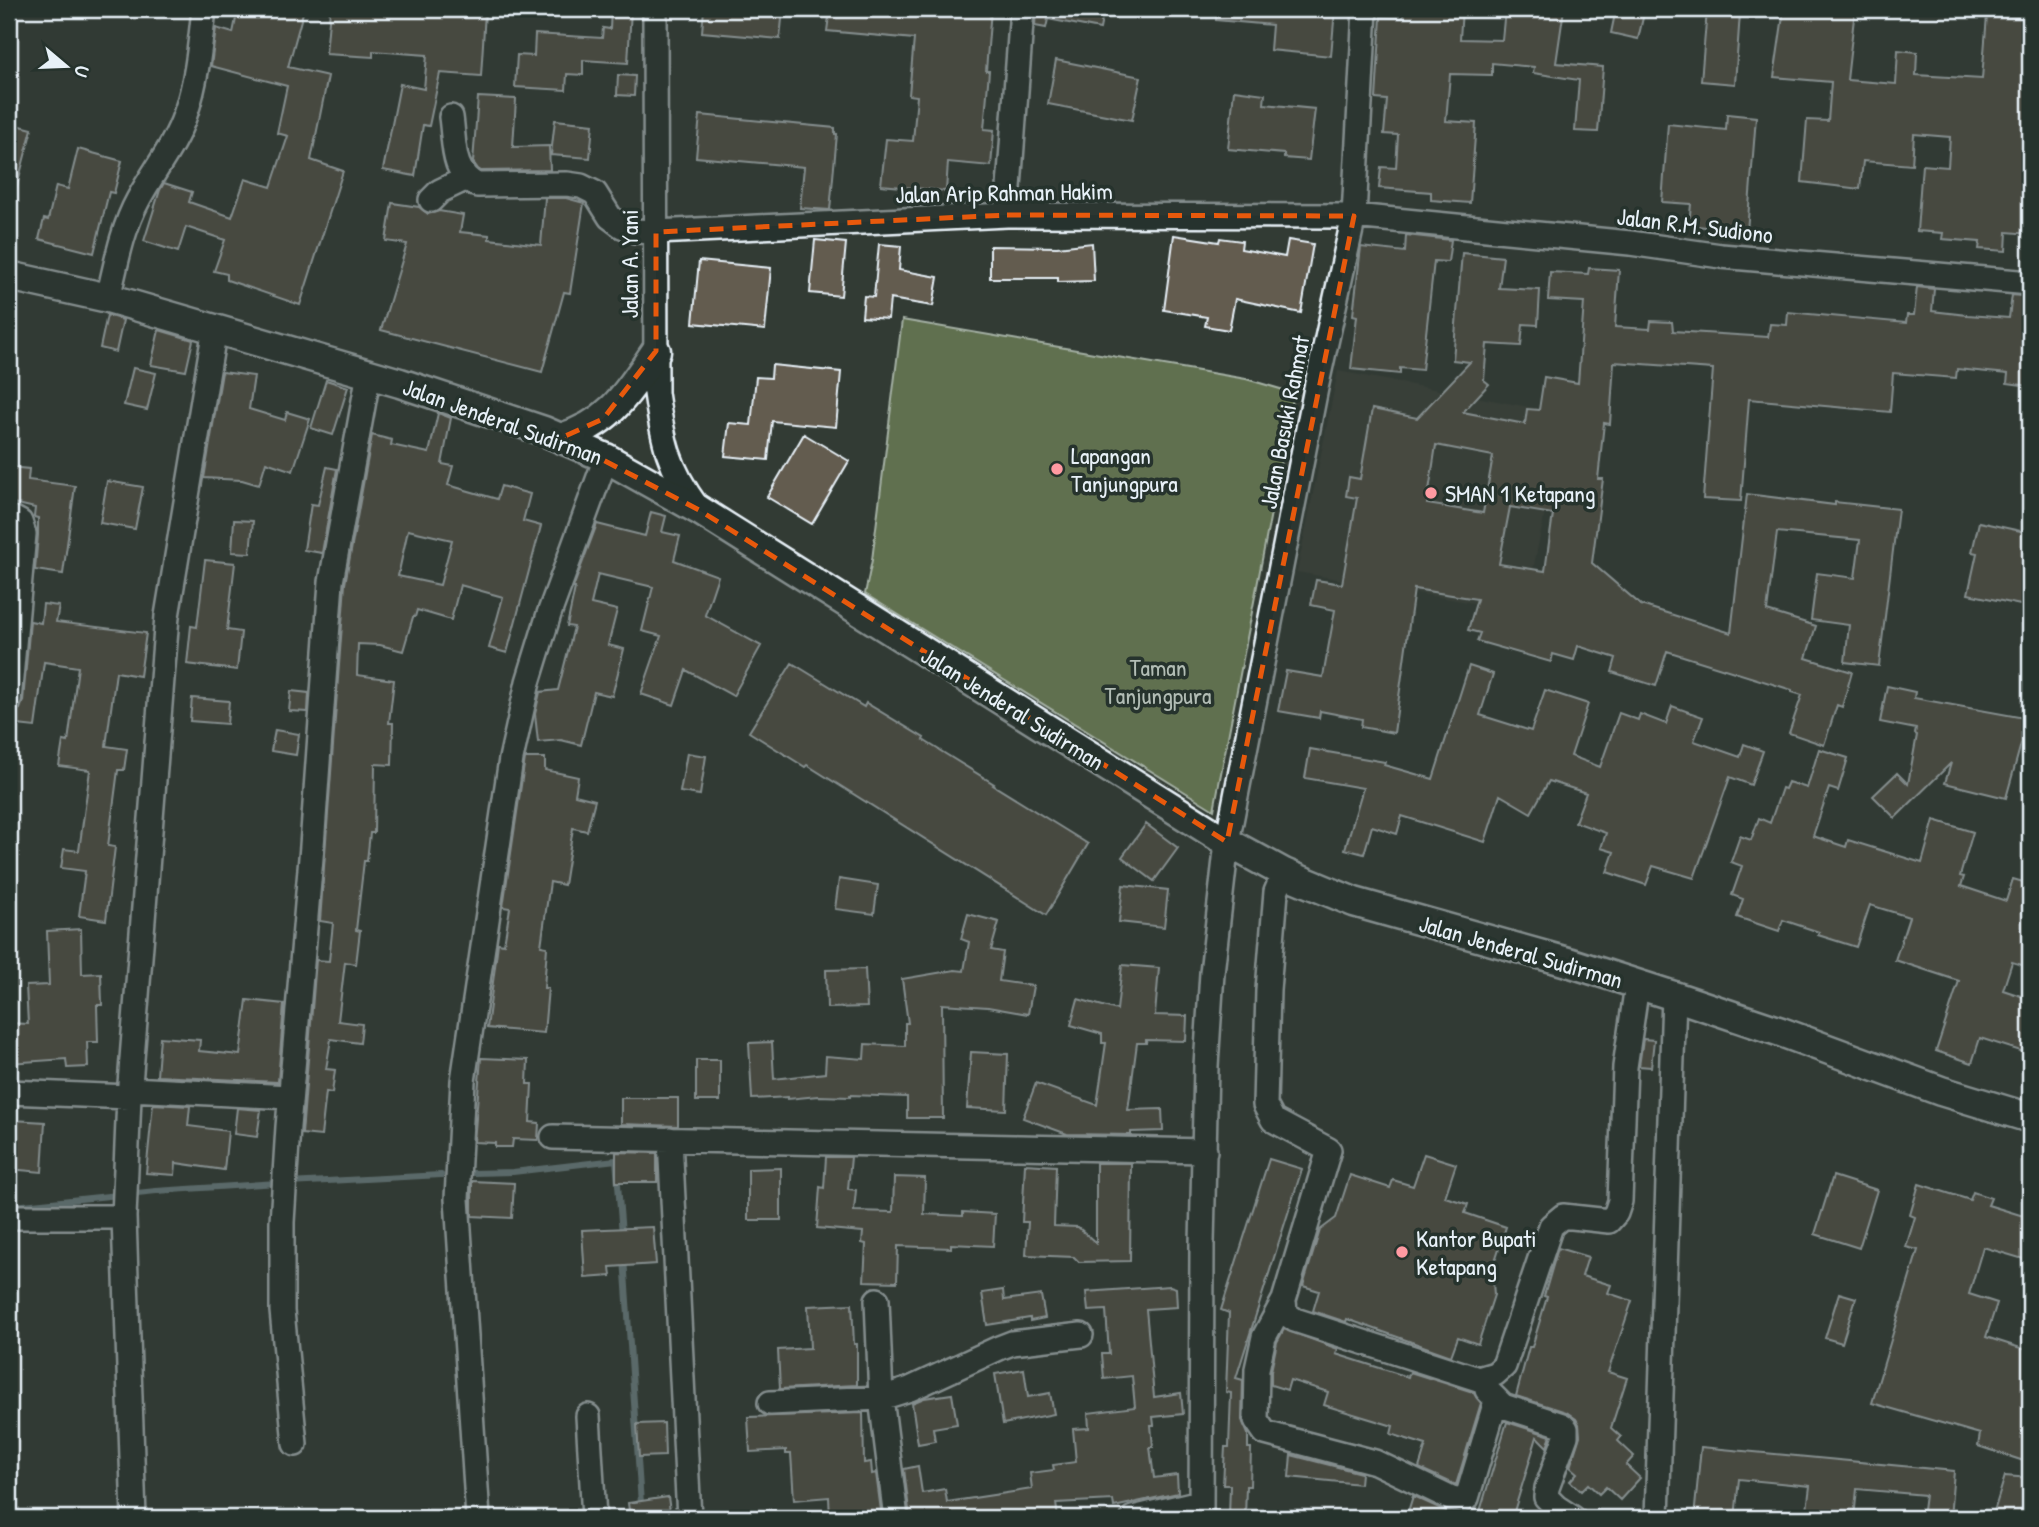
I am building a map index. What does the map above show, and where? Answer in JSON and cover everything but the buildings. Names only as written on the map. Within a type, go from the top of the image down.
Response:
[{"type":"main road","name":"Jalan Jenderal Sudirman","points":[[9,276],[108,298],[369,373],[561,438],[606,458],[699,510],[1227,842],[1284,873],[1354,902],[1571,963],[1781,1031],[1941,1090],[2030,1118]]},
{"type":"main road","points":[[561,438],[590,428],[603,419],[631,389],[656,351]]},
{"type":"street","points":[[108,298],[127,223],[137,201],[174,144],[185,116],[199,56],[204,9]]},
{"type":"street","name":"Jalan A. Yani","points":[[655,9],[656,393],[664,444],[671,466],[699,510]]},
{"type":"street","points":[[1007,215],[1022,9]]},
{"type":"street","name":"Jalan Basuki Rahmat","points":[[1200,1510],[1206,1066],[1212,973],[1227,842],[1316,388],[1354,216],[1365,9]]},
{"type":"street","points":[[431,200],[440,191],[465,179],[457,166],[451,117]]},
{"type":"street","name":"Jalan Arip Rahman Hakim","points":[[465,179],[477,186],[581,186],[595,193],[610,217],[622,226],[656,232],[1007,215],[1354,216]]},
{"type":"street","name":"Jalan R.M. Sudiono","points":[[1354,216],[1630,243],[1721,256],[2030,283]]},
{"type":"street","points":[[134,1518],[124,1217],[130,1093],[167,616],[215,328]]},
{"type":"street","points":[[295,1444],[282,1311],[282,1222],[290,1097],[331,582],[369,373]]},
{"type":"street","points":[[478,1518],[457,1199],[463,1081],[509,772],[525,695],[549,614],[606,458]]},
{"type":"street","points":[[9,516],[20,522],[24,534],[9,700]]},
{"type":"street","points":[[1284,873],[1276,892],[1275,904],[1268,990],[1265,1105],[1273,1120],[1329,1150],[1284,1300],[1264,1338],[1257,1369],[1256,1420],[1265,1433],[1375,1462],[1452,1499],[1462,1501],[1467,1499],[1496,1401]]},
{"type":"street","points":[[1284,1300],[1285,1312],[1295,1320],[1437,1368],[1478,1379],[1495,1374],[1504,1366],[1551,1226],[1563,1216],[1609,1221],[1616,1213],[1620,1200],[1625,1067],[1637,985]]},
{"type":"street","points":[[1657,1518],[1674,996]]},
{"type":"street","points":[[9,1092],[290,1097]]},
{"type":"street","points":[[553,1137],[1205,1151]]},
{"type":"street","points":[[670,1139],[689,1518]]},
{"type":"street","points":[[9,1217],[124,1217]]},
{"type":"street","points":[[877,1300],[881,1398],[896,1518]]},
{"type":"street","points":[[770,1403],[881,1398],[910,1389],[1012,1343],[1081,1335]]},
{"type":"street","points":[[1478,1379],[1496,1401],[1517,1412],[1562,1425],[1566,1429],[1546,1497],[1573,1518]]},
{"type":"street","points":[[588,1416],[594,1518]]},
{"type":"street","points":[[1133,1518],[1200,1510]]},
{"type":"highlighted area","points":[[1007,215],[1354,216],[1227,842],[699,510],[561,438],[603,419],[656,351],[656,232]]},
{"type":"shaded area","name":"SMAN 1 Ketapang","points":[[1338,371],[1566,414],[1524,612],[1297,572]]},
{"type":"green space","name":"Taman Tanjungpura","points":[[902,320],[1246,379],[1294,393],[1214,810],[865,594],[872,560]]},
{"type":"waterway","points":[[473,1173],[513,1172],[616,1160],[622,1234]]},
{"type":"waterway","points":[[289,1183],[441,1175]]},
{"type":"waterway","points":[[14,1206],[156,1191],[278,1183]]},
{"type":"waterway","points":[[624,1258],[642,1518]]},
{"type":"place","name":"Lapangan Tanjungpura","points":[[1057,469]]},
{"type":"place","name":"SMAN 1 Ketapang","points":[[1431,493]]},
{"type":"place","name":"Kantor Bupati Ketapang","points":[[1402,1252]]}]
